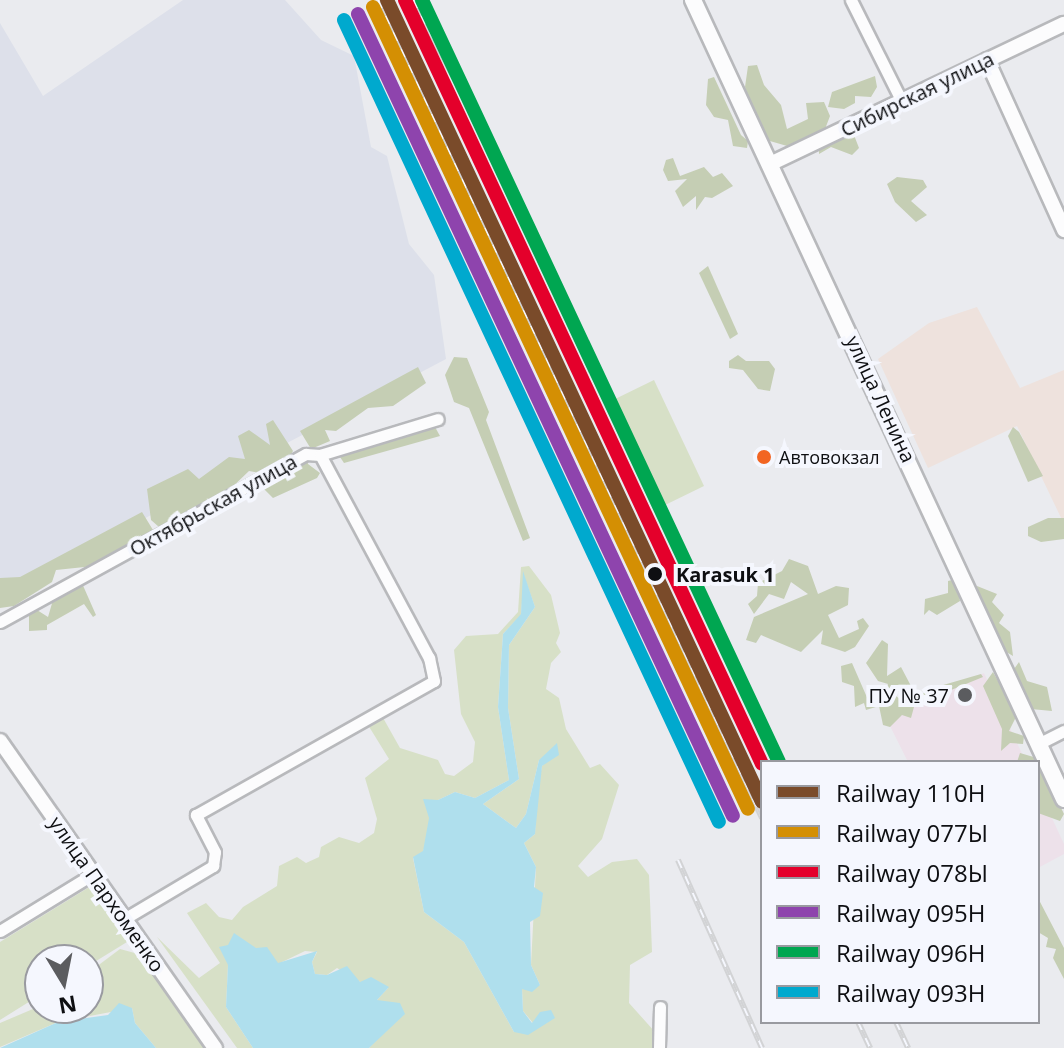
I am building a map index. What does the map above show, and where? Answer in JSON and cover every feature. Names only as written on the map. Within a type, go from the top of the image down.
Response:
[{"type":"main road","name":"улица Ленина","points":[[693,0],[1064,799]]},
{"type":"street","points":[[851,0],[902,102]]},
{"type":"street","name":"Сибирская улица","points":[[770,164],[1064,24]]},
{"type":"street","points":[[987,60],[1064,230]]},
{"type":"street","name":"Октябрьская улица","points":[[0,622],[306,454],[320,455],[438,419]]},
{"type":"street","points":[[124,919],[213,866],[215,852],[196,815],[434,681],[429,658],[320,455]]},
{"type":"street","points":[[1038,744],[1064,731]]},
{"type":"street","name":"улица Пархоменко","points":[[0,741],[215,1048]]},
{"type":"street","points":[[0,931],[93,874]]},
{"type":"street","points":[[659,1048],[660,1007]]},
{"type":"shaded area","points":[[183,0],[285,0],[321,40],[354,56],[371,147],[387,156],[409,244],[434,275],[446,359],[0,595],[0,23],[43,96]]},
{"type":"shaded area","points":[[977,307],[1020,388],[1064,370],[1064,524],[1017,426],[928,468],[878,359],[929,323]]},
{"type":"shaded area","name":"ПУ № 37","points":[[984,673],[1025,760],[907,760],[886,718]]},
{"type":"shaded area","points":[[1040,792],[1064,844],[1064,854],[1040,867]]},
{"type":"green space","points":[[757,65],[764,85],[781,105],[787,129],[808,119],[806,103],[824,102],[830,116],[822,137],[852,130],[859,148],[852,155],[831,147],[819,154],[819,146],[794,148],[763,139],[745,87],[748,66]]},
{"type":"green space","points":[[875,76],[877,87],[871,97],[855,96],[855,103],[844,109],[828,107],[832,92]]},
{"type":"green space","points":[[714,77],[741,135],[748,141],[747,148],[733,146],[728,120],[714,117],[706,105],[708,79]]},
{"type":"green space","points":[[673,158],[680,176],[704,167],[713,177],[722,173],[733,186],[712,198],[705,197],[696,210],[696,196],[683,207],[675,191],[687,179],[668,181],[663,170],[666,160]]},
{"type":"green space","points":[[897,177],[923,180],[927,187],[911,201],[927,215],[916,222],[895,202],[887,184]]},
{"type":"green space","points":[[708,266],[738,334],[730,339],[699,273]]},
{"type":"green space","points":[[738,355],[746,361],[769,361],[775,369],[770,391],[758,389],[743,370],[729,368],[729,361]]},
{"type":"green space","points":[[454,357],[467,358],[489,412],[486,420],[530,538],[523,541],[469,408],[454,402],[445,375]]},
{"type":"green space","points":[[418,367],[426,383],[393,406],[368,408],[336,431],[325,430],[330,441],[311,449],[300,431]]},
{"type":"green space","points":[[654,380],[704,486],[661,507],[611,401]]},
{"type":"green space","points":[[273,420],[293,451],[284,465],[265,474],[249,471],[225,494],[159,527],[151,520],[147,489],[188,469],[199,479],[229,457],[245,459],[238,436],[249,430],[270,445],[266,424]]},
{"type":"green space","points":[[435,427],[440,436],[344,463],[338,454]]},
{"type":"green space","points":[[1013,427],[1019,432],[1043,476],[1028,482],[1008,436]]},
{"type":"green space","points":[[307,457],[308,464],[320,473],[317,478],[273,498],[259,484]]},
{"type":"green space","points":[[142,512],[153,530],[94,566],[56,570],[52,582],[14,606],[0,608],[0,578],[20,577]]},
{"type":"green space","points":[[1048,518],[1064,518],[1064,539],[1041,542],[1028,536],[1028,527]]},
{"type":"green space","points":[[789,559],[808,566],[818,594],[836,586],[849,588],[848,605],[828,615],[839,638],[859,629],[857,621],[863,618],[869,626],[855,647],[845,652],[821,644],[823,630],[801,652],[761,635],[756,643],[746,640],[754,617],[808,594],[791,582],[784,599],[769,594],[754,614],[748,604],[757,596],[758,583],[782,571]]},
{"type":"green space","points":[[529,566],[551,595],[560,633],[556,643],[561,652],[551,663],[546,689],[559,698],[566,729],[590,768],[600,764],[619,785],[602,839],[578,866],[588,877],[612,862],[637,859],[649,875],[652,952],[630,965],[629,1003],[655,1032],[653,1048],[369,1048],[386,1029],[376,1001],[388,988],[360,982],[337,968],[327,975],[315,974],[312,962],[317,952],[305,951],[278,964],[228,965],[226,1007],[253,1048],[237,1048],[157,937],[199,978],[220,963],[187,913],[206,903],[219,917],[232,920],[243,907],[277,886],[279,866],[297,857],[306,863],[319,857],[321,847],[339,837],[359,843],[374,833],[377,819],[365,778],[389,759],[368,725],[382,716],[400,748],[438,760],[445,774],[454,776],[473,762],[475,742],[461,714],[454,650],[466,636],[498,634],[518,612],[521,567]],"holes":[[[524,576],[535,607],[509,645],[508,708],[519,779],[483,804],[516,828],[526,814],[539,760],[550,758],[542,766],[537,791],[535,834],[524,843],[536,867],[531,965],[540,985],[522,988],[523,1011],[533,1023],[554,1018],[514,1032],[464,942],[424,912],[413,858],[423,852],[438,800],[455,792],[475,798],[509,780],[498,707],[503,634],[521,615]]]},
{"type":"green space","points":[[956,579],[960,601],[937,615],[929,610],[924,615],[925,599],[948,593],[948,581]]},
{"type":"green space","points":[[81,581],[96,615],[93,617],[84,604],[47,625],[47,630],[29,631],[29,609],[40,601],[37,610],[48,617],[53,600]]},
{"type":"green space","points":[[977,586],[997,594],[992,602],[1004,615],[999,623],[1010,632],[1013,656],[1003,650],[978,601]]},
{"type":"green space","points":[[882,640],[888,644],[887,676],[901,667],[911,686],[894,694],[905,704],[933,688],[981,674],[983,677],[914,707],[911,718],[902,715],[890,727],[883,725],[879,706],[866,710],[864,703],[855,707],[854,686],[842,682],[841,666],[852,663],[869,702],[882,696],[888,684],[878,681],[866,663]]},
{"type":"green space","points":[[1019,662],[1027,681],[1047,687],[1052,711],[1031,709],[1014,669]]},
{"type":"green space","points":[[993,672],[1017,715],[1009,731],[1024,736],[1023,744],[1010,743],[1001,751],[1002,729],[983,686]]},
{"type":"green space","points":[[1020,753],[1038,760],[1018,760]]},
{"type":"green space","points":[[1040,764],[1064,814],[1060,821],[1040,814]]},
{"type":"green space","points":[[91,886],[127,942],[104,956],[104,944],[24,944],[24,1005],[0,1020],[0,942]]},
{"type":"green space","points":[[1040,902],[1064,948],[1064,979],[1053,958],[1056,949],[1046,947],[1048,938],[1040,933]]},
{"type":"green space","points":[[120,949],[142,955],[205,1048],[156,1048],[135,1023],[132,1008],[104,1013],[104,961]]},
{"type":"green space","points":[[24,1013],[24,1024],[53,1024],[0,1047],[0,1023]]},
{"type":"water","points":[[523,571],[535,607],[509,645],[508,708],[519,779],[483,804],[516,828],[526,814],[539,760],[557,743],[559,755],[542,766],[535,834],[524,843],[536,867],[534,887],[543,893],[540,916],[530,922],[531,965],[540,985],[532,992],[522,989],[523,1011],[532,1023],[540,1012],[551,1010],[555,1018],[528,1035],[514,1032],[464,942],[424,912],[413,857],[423,851],[429,818],[423,799],[438,800],[455,792],[475,798],[509,780],[498,707],[503,634],[521,614]]},
{"type":"water","points":[[234,933],[256,948],[267,947],[278,963],[317,951],[312,962],[315,974],[327,975],[347,966],[360,982],[371,977],[389,987],[377,1000],[400,1003],[405,1014],[369,1048],[253,1048],[226,1007],[228,965],[219,947],[228,945]]},
{"type":"water","points":[[119,1003],[132,1008],[135,1023],[156,1048],[0,1048],[54,1024],[104,1024],[104,1016]]},
{"type":"railway","points":[[378,0],[760,814]]},
{"type":"railway","points":[[413,0],[518,199],[587,345]]},
{"type":"railway","points":[[678,860],[762,1048]]},
{"type":"railway","points":[[859,1024],[870,1048]]},
{"type":"railway","points":[[897,1024],[908,1048]]},
{"type":"rail line","name":"110Н","points":[[387,0],[760,798]]},
{"type":"rail line","name":"078Ы","points":[[405,0],[760,760]]},
{"type":"rail line","name":"096Н","points":[[422,0],[778,760]]},
{"type":"rail line","name":"077Ы","points":[[373,7],[748,809]]},
{"type":"rail line","name":"095Н","points":[[358,14],[733,816]]},
{"type":"rail line","name":"093Н","points":[[344,20],[719,822]]},
{"type":"place","name":"Автовокзал","points":[[764,457]]},
{"type":"place","name":"Karasuk 1","points":[[655,574]]},
{"type":"place","name":"ПУ № 37","points":[[965,695]]}]
